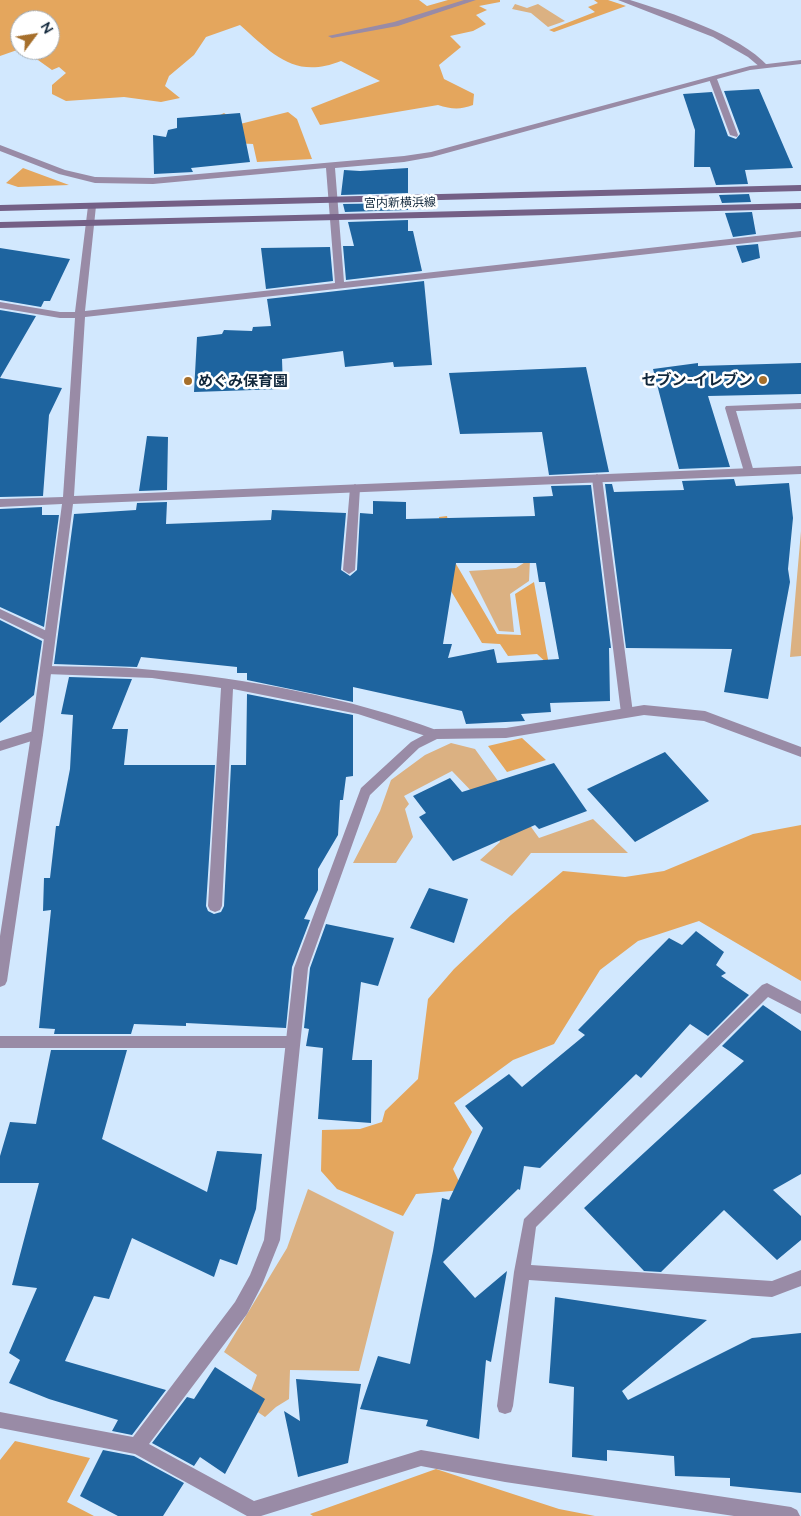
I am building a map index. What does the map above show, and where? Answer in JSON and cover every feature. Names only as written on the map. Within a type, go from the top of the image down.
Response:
[{"type":"street","points":[[332,36],[395,24],[472,0]]},
{"type":"street","points":[[622,0],[657,11],[735,44],[753,55],[764,66]]},
{"type":"street","points":[[0,148],[62,172],[94,180],[153,181],[404,159],[432,154],[764,66],[801,62]]},
{"type":"street","points":[[713,79],[734,135]]},
{"type":"street","points":[[330,166],[340,286]]},
{"type":"street","name":"宮内新横浜線","points":[[0,208],[801,188]]},
{"type":"street","points":[[0,981],[37,735],[68,500],[80,315],[92,206]]},
{"type":"street","name":"宮内新横浜線","points":[[0,226],[801,206]]},
{"type":"street","points":[[0,306],[60,315],[80,315],[801,234]]},
{"type":"street","points":[[749,472],[730,408],[801,406]]},
{"type":"street","points":[[0,503],[801,470]]},
{"type":"street","points":[[597,478],[628,713]]},
{"type":"street","points":[[349,570],[355,488]]},
{"type":"street","points":[[0,613],[49,637]]},
{"type":"street","points":[[46,670],[152,674],[227,684],[328,701],[398,719],[435,734],[506,733],[644,710],[705,716],[801,752]]},
{"type":"street","points":[[214,906],[227,684]]},
{"type":"street","points":[[137,1446],[241,1308],[256,1280],[272,1240],[301,968],[365,792],[415,745],[435,734]]},
{"type":"street","points":[[0,746],[37,735]]},
{"type":"street","points":[[505,1406],[529,1224],[767,989],[801,1008]]},
{"type":"street","points":[[0,1042],[292,1042]]},
{"type":"street","points":[[522,1272],[772,1289],[801,1278]]},
{"type":"street","points":[[0,1420],[137,1446],[253,1510],[421,1458],[505,1473],[791,1516]]},
{"type":"shaded area","points":[[0,0],[419,0],[427,6],[448,0],[500,0],[500,2],[479,6],[487,10],[476,15],[486,24],[473,31],[450,36],[461,47],[439,65],[444,79],[474,94],[473,105],[456,108],[438,105],[320,125],[311,108],[380,81],[341,61],[324,66],[310,67],[285,61],[240,25],[206,37],[194,55],[169,76],[165,86],[180,98],[161,102],[124,97],[66,101],[52,94],[52,85],[66,73],[59,67],[52,70],[38,60],[60,60],[60,10],[10,10],[10,52],[0,56]]},
{"type":"shaded area","points":[[594,0],[608,0],[626,6],[554,32],[549,30],[595,12],[588,7],[598,3]]},
{"type":"shaded area","points":[[515,4],[527,8],[538,4],[565,21],[548,27],[531,13],[512,9]]},
{"type":"shaded area","points":[[288,112],[297,119],[312,159],[257,162],[253,144],[233,143],[216,117],[224,113],[240,124]]},
{"type":"shaded area","points":[[23,168],[69,185],[18,187],[6,183]]},
{"type":"shaded area","points":[[447,516],[456,564],[497,634],[521,635],[515,594],[534,582],[549,665],[537,654],[508,656],[500,644],[482,643],[451,591],[441,561],[439,517]]},
{"type":"shaded area","points":[[801,531],[801,656],[790,657]]},
{"type":"shaded area","points":[[530,559],[529,581],[510,594],[514,632],[499,631],[469,571],[516,568]]},
{"type":"shaded area","points":[[522,738],[546,760],[507,772],[488,746]]},
{"type":"shaded area","points":[[451,743],[475,749],[539,838],[593,819],[628,853],[531,853],[512,876],[480,860],[500,842],[498,834],[506,827],[452,771],[404,796],[409,804],[405,809],[413,837],[396,863],[353,863],[380,811],[391,780],[425,755]]},
{"type":"shaded area","points":[[801,825],[801,981],[699,921],[638,941],[600,970],[554,1044],[513,1060],[454,1103],[472,1132],[453,1169],[463,1190],[416,1194],[403,1216],[337,1189],[321,1171],[322,1130],[360,1129],[382,1122],[385,1111],[418,1079],[428,999],[454,969],[511,915],[563,871],[625,877],[664,871],[753,834]]},
{"type":"shaded area","points":[[308,1189],[394,1232],[359,1371],[290,1370],[289,1399],[265,1417],[246,1404],[257,1375],[224,1352],[287,1248]]},
{"type":"shaded area","points":[[15,1441],[90,1458],[67,1502],[94,1516],[0,1516],[0,1460]]},
{"type":"shaded area","points":[[436,1469],[559,1509],[595,1516],[313,1516],[310,1514]]},
{"type":"building","points":[[759,89],[793,168],[745,170],[748,184],[716,185],[710,167],[694,167],[695,130],[683,94],[712,92],[728,136],[736,139],[740,134],[724,91]]},
{"type":"building","points":[[240,113],[250,162],[191,168],[193,172],[154,174],[153,135],[166,137],[168,130],[177,128],[177,118]]},
{"type":"building","points":[[408,168],[408,193],[341,195],[344,170]]},
{"type":"building","points":[[749,194],[751,202],[722,203],[719,195]]},
{"type":"building","points":[[408,203],[408,210],[345,212],[343,204]]},
{"type":"building","points":[[752,212],[756,234],[733,237],[725,213]]},
{"type":"building","points":[[408,220],[408,231],[413,231],[422,271],[346,280],[343,246],[354,246],[348,222]]},
{"type":"building","points":[[758,244],[760,258],[742,263],[736,246]]},
{"type":"building","points":[[330,247],[333,281],[266,289],[261,248]]},
{"type":"building","points":[[0,248],[70,259],[50,301],[44,301],[41,307],[0,300]]},
{"type":"building","points":[[424,281],[432,365],[394,367],[393,362],[345,367],[343,351],[282,359],[283,389],[194,392],[197,337],[222,334],[224,330],[252,331],[253,327],[271,326],[267,299]]},
{"type":"building","points":[[0,310],[36,316],[0,378]]},
{"type":"building","points":[[698,363],[698,366],[801,363],[801,394],[708,396],[730,467],[679,469],[653,369]]},
{"type":"building","points":[[586,367],[609,472],[549,475],[542,432],[460,434],[449,373]]},
{"type":"building","points":[[0,378],[62,388],[49,415],[43,496],[0,497]]},
{"type":"building","points":[[147,436],[168,437],[167,490],[139,491]]},
{"type":"building","points":[[734,479],[736,486],[789,483],[793,518],[788,569],[790,582],[768,699],[724,692],[732,649],[626,648],[605,484],[612,484],[614,492],[684,490],[682,481]]},
{"type":"building","points":[[591,485],[611,648],[609,648],[610,701],[550,703],[551,712],[521,714],[525,721],[466,724],[462,711],[353,687],[353,702],[247,680],[247,673],[237,673],[237,667],[141,657],[137,667],[54,664],[74,514],[136,510],[137,503],[167,502],[166,524],[271,520],[272,510],[346,513],[341,570],[350,576],[357,570],[360,513],[373,514],[373,501],[406,502],[406,519],[535,516],[533,497],[553,496],[551,486]],"holes":[[[456,563],[536,563],[539,582],[545,582],[559,659],[497,663],[494,649],[448,658],[452,644],[443,644]]]},
{"type":"building","points":[[42,507],[42,515],[59,515],[44,627],[0,607],[0,509]]},
{"type":"building","points":[[0,620],[42,641],[34,695],[0,723]]},
{"type":"building","points":[[69,677],[132,679],[112,729],[128,729],[124,765],[215,765],[206,906],[208,911],[214,914],[221,912],[224,906],[231,765],[246,765],[247,694],[353,715],[353,776],[346,777],[343,800],[340,800],[338,835],[318,869],[318,890],[304,919],[310,920],[292,967],[286,1028],[186,1023],[186,1026],[134,1024],[131,1034],[54,1034],[55,1029],[39,1028],[51,910],[43,911],[44,878],[50,878],[56,826],[59,826],[70,769],[73,715],[61,714]]},
{"type":"building","points":[[665,752],[709,801],[635,842],[587,789]]},
{"type":"building","points":[[554,763],[587,811],[539,829],[535,825],[453,861],[419,817],[426,813],[413,796],[450,778],[462,792]]},
{"type":"building","points":[[429,888],[468,899],[454,943],[410,928]]},
{"type":"building","points":[[326,924],[394,938],[378,986],[361,982],[352,1060],[372,1060],[371,1123],[318,1119],[323,1048],[306,1046],[309,1029],[304,1028],[310,968]]},
{"type":"building","points":[[696,931],[724,952],[716,965],[726,973],[721,976],[749,995],[708,1036],[690,1024],[641,1078],[636,1074],[540,1168],[524,1166],[520,1190],[518,1189],[443,1262],[475,1298],[507,1271],[491,1362],[486,1360],[479,1439],[426,1426],[428,1420],[360,1409],[378,1356],[410,1364],[442,1198],[449,1200],[483,1128],[465,1106],[509,1074],[522,1087],[585,1035],[578,1030],[669,938],[682,945]]},
{"type":"building","points":[[763,1005],[801,1031],[801,1174],[773,1190],[801,1216],[801,1240],[777,1260],[724,1210],[661,1272],[644,1271],[584,1208],[744,1061],[722,1046]]},
{"type":"building","points":[[51,1050],[127,1050],[102,1139],[207,1192],[217,1151],[262,1154],[256,1209],[237,1265],[220,1259],[214,1277],[132,1238],[109,1299],[94,1296],[65,1361],[166,1390],[132,1435],[112,1431],[118,1420],[49,1399],[9,1383],[20,1360],[9,1353],[37,1288],[12,1285],[39,1183],[0,1183],[0,1156],[10,1122],[36,1124]]},
{"type":"building","points":[[555,1297],[707,1320],[622,1391],[628,1400],[752,1338],[801,1333],[801,1493],[730,1486],[730,1478],[675,1476],[674,1456],[607,1450],[607,1461],[572,1457],[574,1387],[549,1383]]},
{"type":"building","points":[[215,1367],[265,1399],[225,1474],[200,1457],[194,1466],[152,1443],[187,1397],[194,1399]]},
{"type":"building","points":[[296,1379],[361,1384],[348,1463],[298,1477],[284,1411],[300,1421]]},
{"type":"building","points":[[103,1450],[134,1456],[184,1483],[163,1516],[118,1516],[80,1496]]},
{"type":"place","name":"セブン-イレブン","points":[[763,380]]},
{"type":"place","name":"めぐみ保育園","points":[[188,381]]}]
